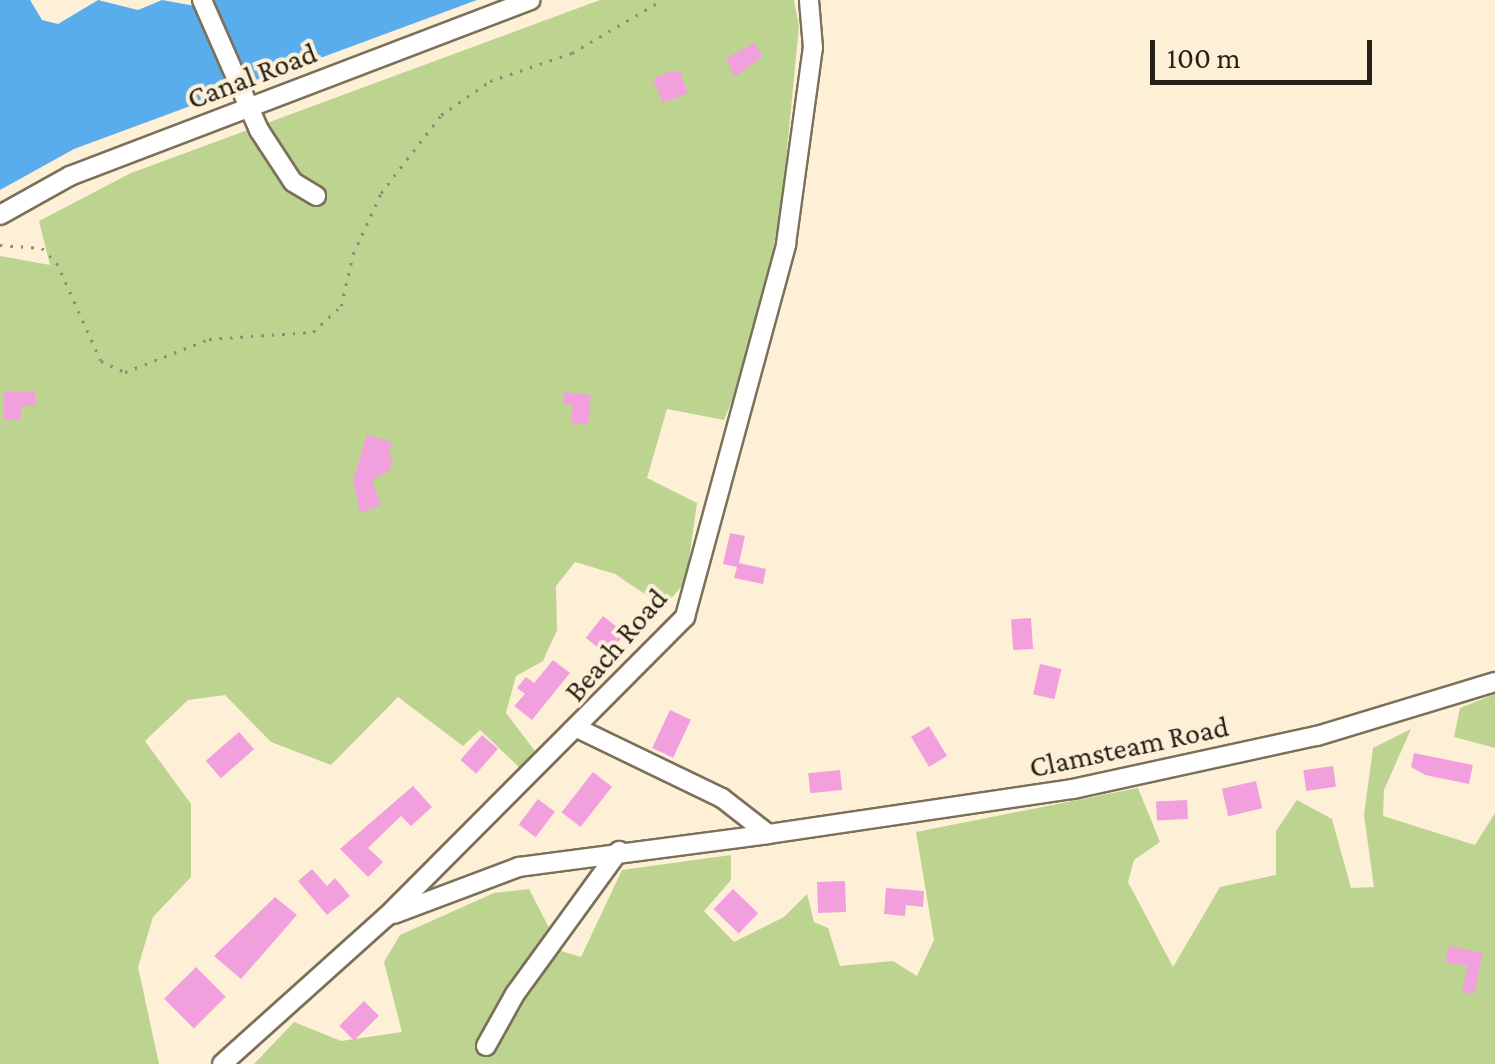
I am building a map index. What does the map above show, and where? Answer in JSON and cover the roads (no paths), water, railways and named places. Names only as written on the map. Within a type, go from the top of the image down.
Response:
[{"type":"street","points":[[202,0],[252,106],[259,130],[293,182],[316,196]]},
{"type":"street","name":"Canal Road","points":[[0,216],[70,176],[530,0]]},
{"type":"street","name":"Beach Road","points":[[222,1064],[386,917],[512,787],[579,730],[685,616],[786,244],[813,48],[809,0]]},
{"type":"street","name":"Clamsteam Road","points":[[386,917],[519,867],[1073,790],[1317,736],[1495,682]]},
{"type":"street","points":[[579,730],[722,798],[768,834]]},
{"type":"street","points":[[486,1046],[515,994],[620,851]]},
{"type":"water","points":[[0,0],[30,0],[42,20],[58,24],[98,0],[138,10],[162,0],[195,6],[207,0],[477,0],[74,149],[0,190]]}]
